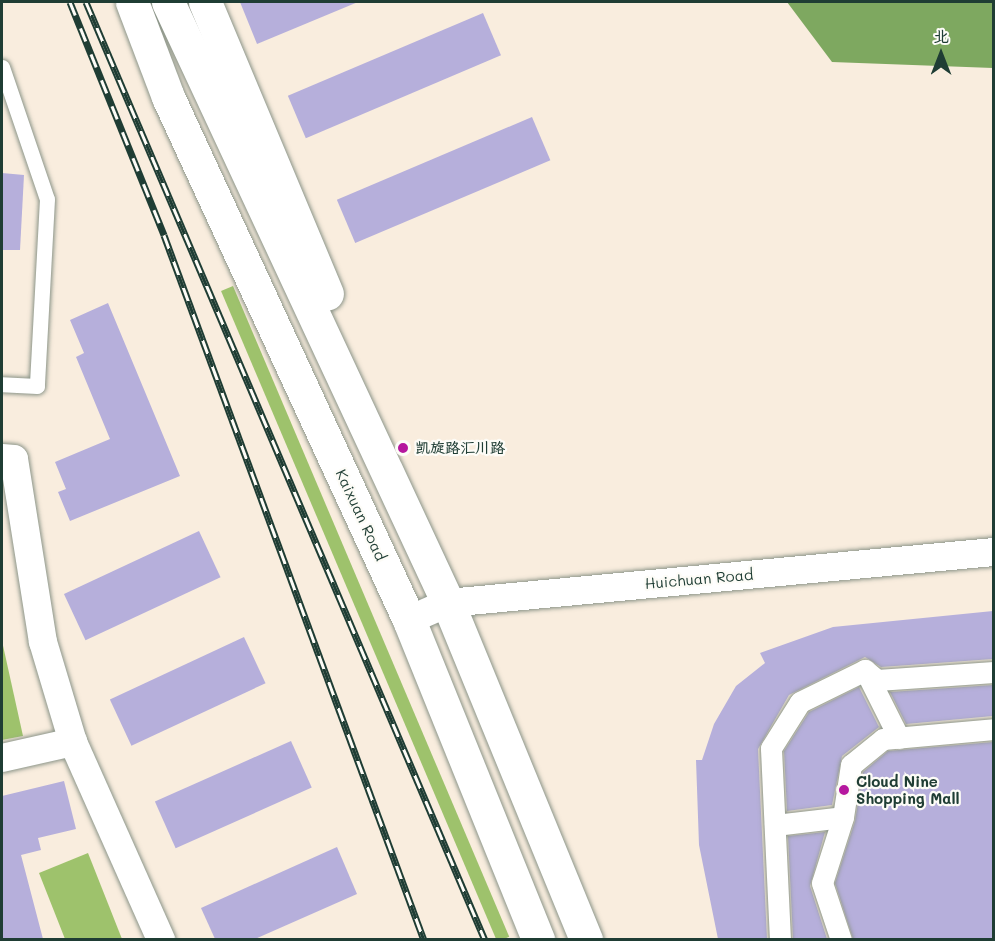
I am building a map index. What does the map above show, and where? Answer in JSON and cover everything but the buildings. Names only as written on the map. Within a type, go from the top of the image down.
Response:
[{"type":"street","name":"Kaixuan Road","points":[[117,2],[168,97],[409,620],[538,939]]},
{"type":"street","name":"Kaixuan Road","points":[[132,2],[168,97]]},
{"type":"street","points":[[168,2],[448,603],[586,939]]},
{"type":"street","points":[[205,2],[393,450],[428,561]]},
{"type":"street","points":[[2,459],[14,459],[43,642],[73,742],[161,939]]},
{"type":"street","name":"Huichuan Road","points":[[409,620],[448,603],[993,552]]},
{"type":"street","points":[[865,670],[877,680],[993,672]]},
{"type":"street","points":[[865,670],[899,738]]},
{"type":"street","points":[[780,939],[771,748],[800,702],[865,670]]},
{"type":"street","points":[[841,939],[822,883],[843,817],[850,765],[883,739],[993,729]]},
{"type":"street","points":[[2,758],[73,742]]},
{"type":"street","points":[[775,825],[843,817]]},
{"type":"lane","points":[[2,67],[47,199],[38,386],[2,384]]},
{"type":"green space","points":[[787,2],[993,2],[993,68],[832,62]]},
{"type":"green space","points":[[233,286],[509,937],[496,940],[221,291]]},
{"type":"green space","points":[[2,641],[23,736],[2,740]]},
{"type":"green space","points":[[88,853],[122,939],[65,939],[39,873]]},
{"type":"railway","points":[[70,2],[164,235],[424,940]]},
{"type":"railway","points":[[86,2],[485,940]]},
{"type":"place","name":"凯旋路汇川路","points":[[403,448]]},
{"type":"place","name":"Cloud Nine Shopping Mall","points":[[844,790]]}]
